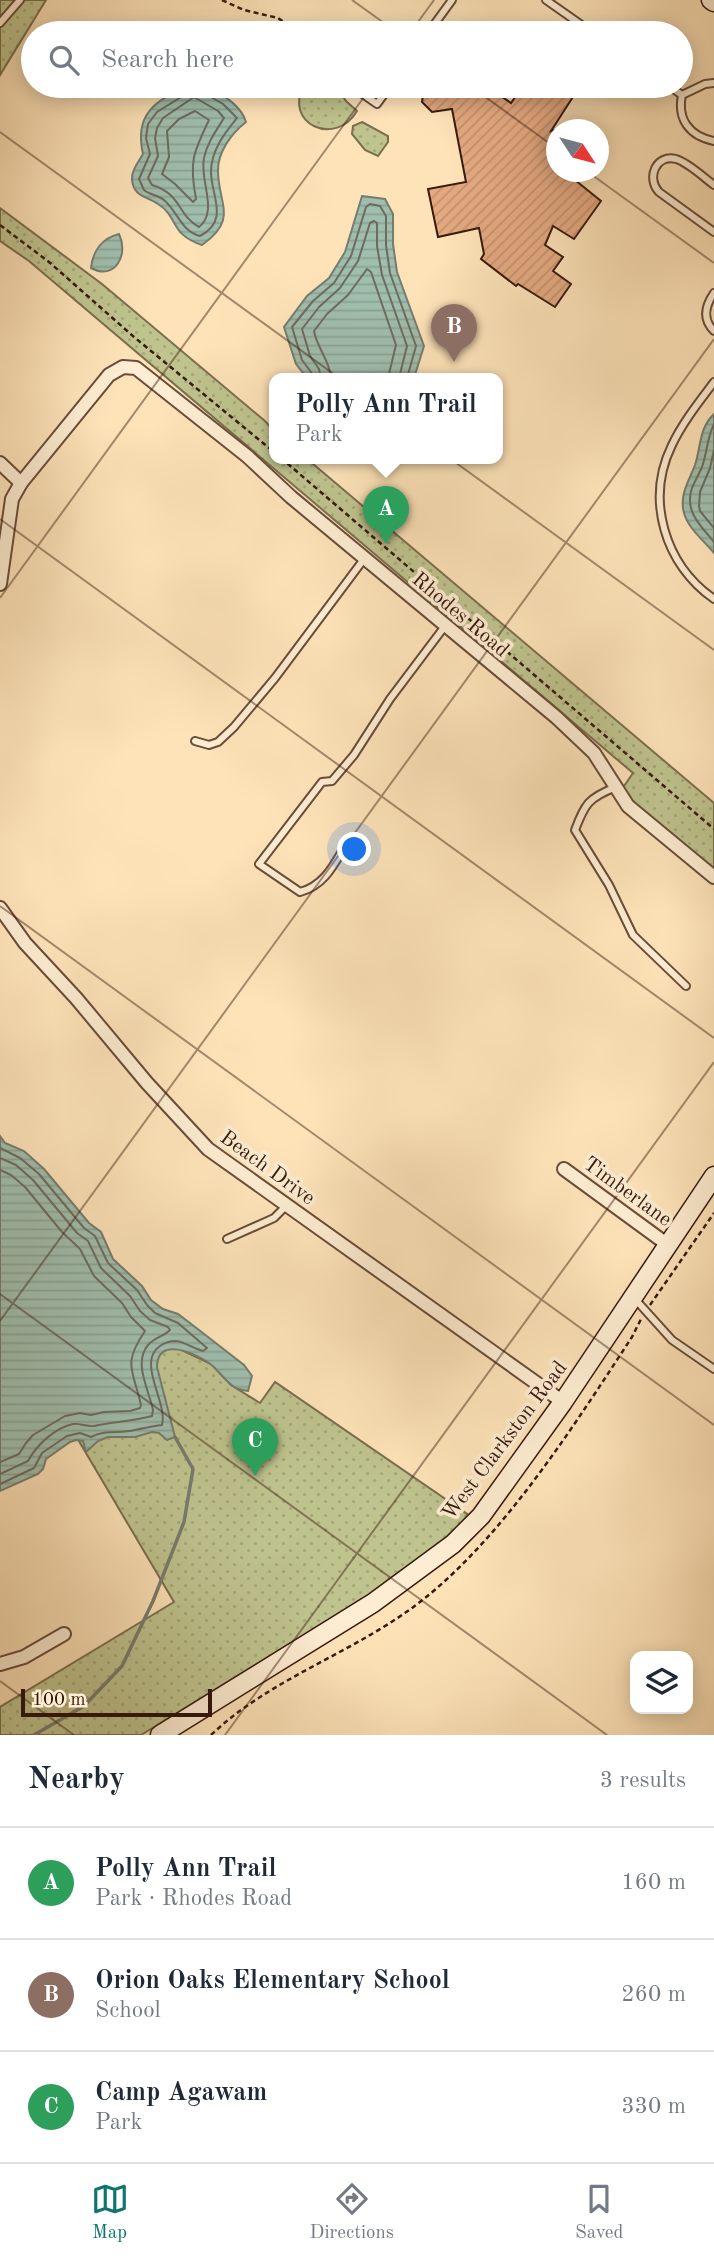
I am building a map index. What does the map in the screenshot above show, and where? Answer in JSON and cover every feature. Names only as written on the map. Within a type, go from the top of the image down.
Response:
[{"type":"main road","name":"West Clarkston Road","points":[[160,1735],[373,1603],[453,1544],[481,1516],[563,1402],[714,1176]]},
{"type":"street","name":"Rhodes Road","points":[[21,483],[109,375],[123,367],[136,368],[247,456],[290,497],[584,744],[594,753],[628,806],[714,877]]},
{"type":"street","points":[[0,463],[21,483],[12,499],[0,583]]},
{"type":"street","name":"Beach Drive","points":[[0,908],[25,943],[208,1149],[563,1402]]},
{"type":"street","name":"Timberlane","points":[[564,1168],[668,1245]]},
{"type":"street","points":[[0,1664],[24,1657],[64,1634]]},
{"type":"lane","points":[[0,23],[20,0]]},
{"type":"lane","points":[[437,21],[452,0]]},
{"type":"lane","points":[[546,0],[576,21]]},
{"type":"lane","points":[[693,89],[714,83]]},
{"type":"lane","points":[[368,98],[377,104],[381,98]]},
{"type":"lane","points":[[682,98],[680,107],[684,123],[691,131],[714,141]]},
{"type":"lane","points":[[714,185],[681,161],[670,158],[657,166],[652,176],[659,192],[714,232]]},
{"type":"lane","points":[[714,293],[707,305],[706,316],[714,331]]},
{"type":"lane","points":[[714,382],[672,444],[665,463],[660,494],[664,528],[674,554],[688,577],[714,599]]},
{"type":"lane","points":[[195,741],[209,745],[218,742],[234,727],[275,678],[364,559]]},
{"type":"lane","points":[[348,841],[322,881],[314,888],[300,892],[259,864],[322,782],[332,781],[354,755],[390,699],[445,626]]},
{"type":"lane","points":[[616,787],[585,805],[575,830],[609,885],[633,935],[686,986]]},
{"type":"lane","points":[[227,1239],[274,1218],[287,1205]]},
{"type":"lane","points":[[633,1297],[672,1340],[714,1369]]},
{"type":"path","points":[[222,0],[244,10],[282,21]]},
{"type":"path","points":[[0,225],[49,262],[143,345],[269,448]]},
{"type":"path","points":[[288,464],[714,828]]},
{"type":"green space","points":[[0,0],[46,0],[33,21],[21,21],[21,41],[0,75]]},
{"type":"green space","points":[[344,98],[357,111],[348,122],[336,128],[325,129],[306,120],[300,111],[299,99]]},
{"type":"green space","points":[[362,122],[388,136],[388,142],[378,156],[365,150],[352,134],[353,126]]},
{"type":"green space","points":[[0,208],[102,284],[265,421],[269,425],[269,464],[313,464],[714,803],[714,871],[620,792],[633,773],[29,261],[0,241]]},
{"type":"green space","points":[[0,1197],[177,1348],[211,1364],[231,1385],[260,1403],[275,1382],[470,1516],[438,1547],[392,1581],[141,1735],[0,1735],[0,1707],[174,1602],[60,1409]]},
{"type":"water","points":[[165,98],[226,98],[236,106],[246,122],[231,137],[220,157],[218,172],[223,219],[213,236],[202,245],[184,236],[165,209],[138,193],[133,185],[134,169],[143,154],[141,129],[149,111]]},
{"type":"water","points":[[362,196],[385,199],[393,214],[397,272],[424,346],[416,373],[303,373],[296,364],[284,327],[307,296],[329,278],[345,252]]},
{"type":"water","points":[[119,234],[122,250],[118,264],[107,271],[91,268],[100,246],[108,238]]},
{"type":"water","points":[[714,414],[714,553],[689,524],[684,513],[683,500],[703,432]]},
{"type":"water","points":[[0,1136],[5,1143],[24,1151],[44,1169],[89,1223],[101,1232],[113,1259],[142,1286],[151,1300],[163,1309],[178,1314],[244,1365],[252,1376],[248,1391],[235,1387],[203,1359],[170,1349],[163,1352],[157,1367],[175,1437],[167,1440],[159,1433],[152,1432],[135,1437],[108,1437],[98,1441],[86,1452],[83,1441],[76,1440],[46,1459],[38,1474],[0,1491]]},
{"type":"building","points":[[423,98],[504,98],[511,103],[515,98],[572,98],[559,119],[546,119],[546,182],[577,182],[601,201],[574,239],[553,226],[545,245],[563,257],[553,271],[571,284],[555,307],[518,284],[516,286],[481,259],[484,254],[479,228],[438,237],[428,189],[466,182],[452,109],[432,112],[422,102]]},
{"type":"waterway","points":[[34,1735],[84,1706],[122,1666],[153,1601],[184,1522],[193,1469],[175,1437]]},
{"type":"place","name":"Orion Oaks Elementary School","points":[[454,362]]},
{"type":"place","name":"Polly Ann Trail","points":[[386,544]]},
{"type":"place","name":"Camp Agawam","points":[[255,1476]]}]
